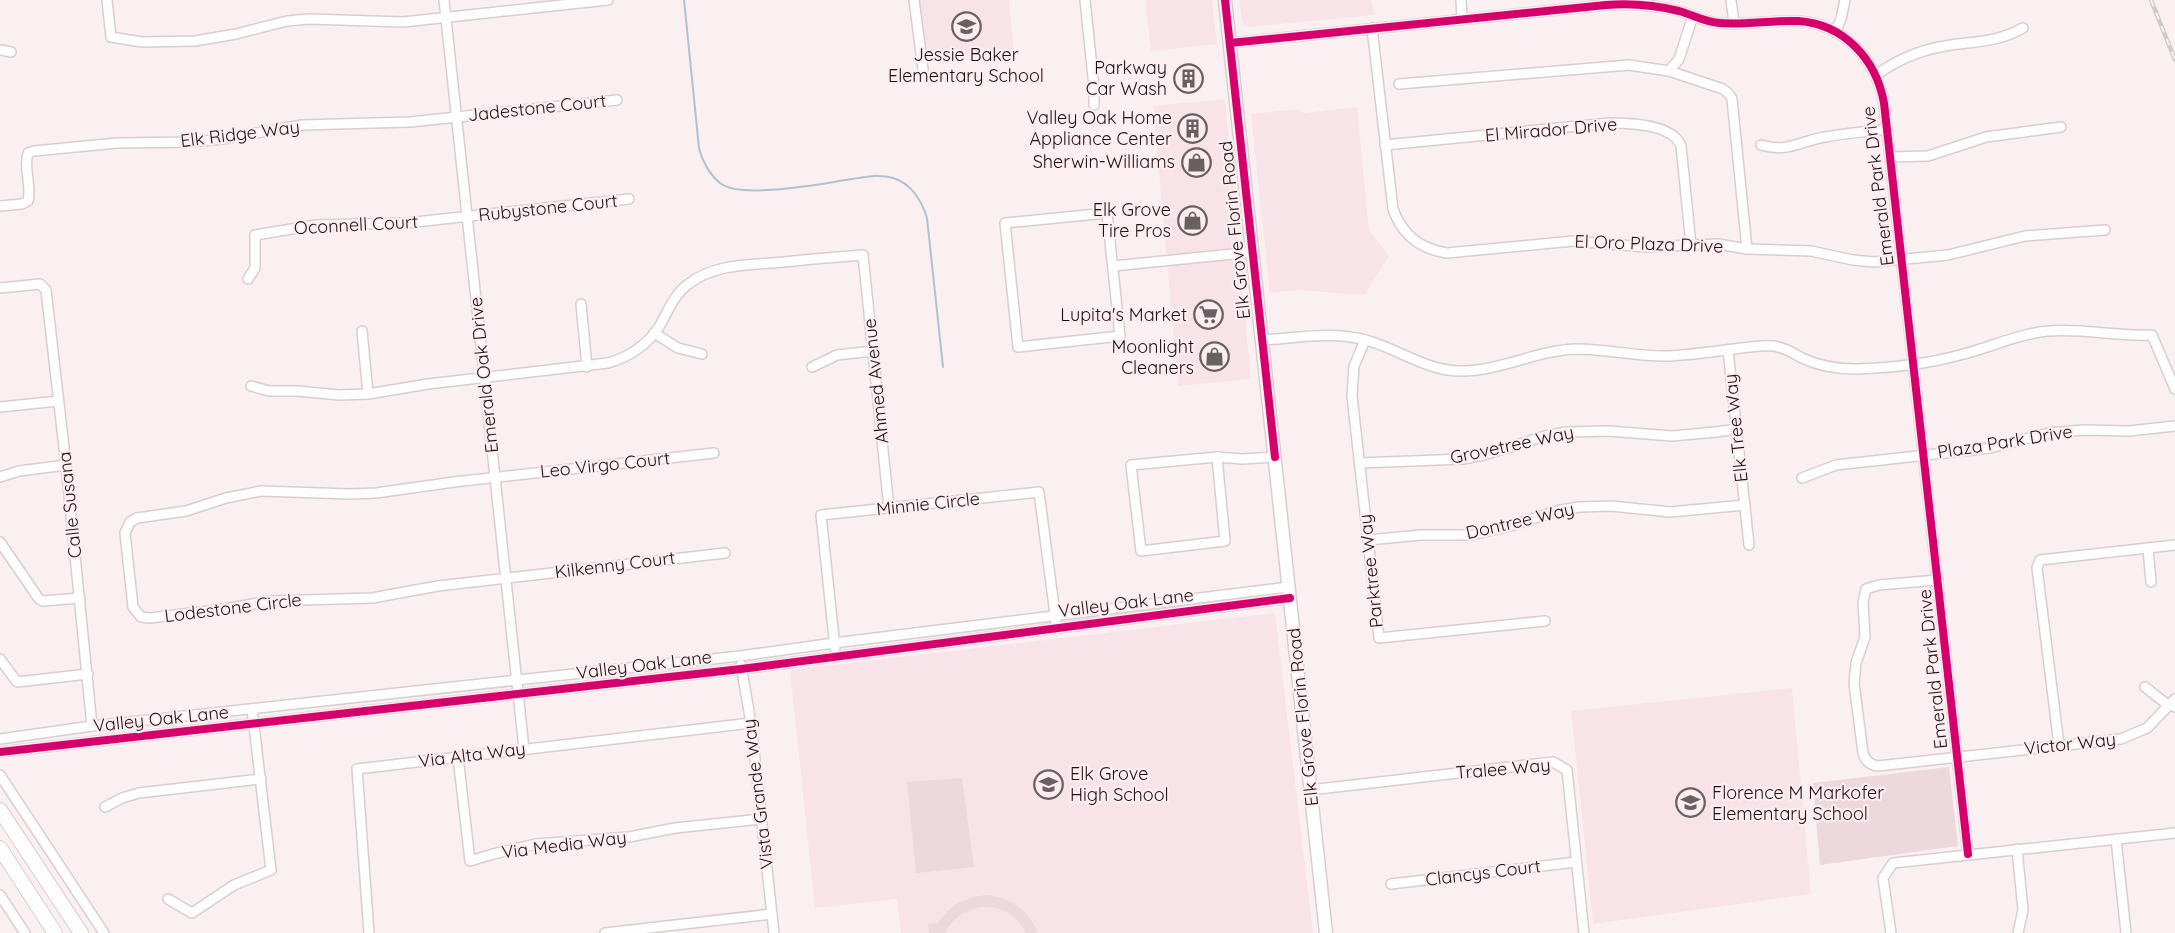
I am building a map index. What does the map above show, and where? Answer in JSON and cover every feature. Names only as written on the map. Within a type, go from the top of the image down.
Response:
[{"type":"highway","points":[[0,810],[81,933]]},
{"type":"highway","points":[[0,848],[55,933]]},
{"type":"main road","name":"Elk Grove Florin Road","points":[[1225,0],[1326,933]]},
{"type":"street","points":[[107,0],[111,37],[142,42],[215,39],[287,21],[309,19],[383,22],[608,0]]},
{"type":"street","name":"Emerald Oak Drive","points":[[444,0],[524,749]]},
{"type":"street","points":[[914,0],[923,69]]},
{"type":"street","points":[[1085,0],[1094,105]]},
{"type":"street","points":[[1461,0],[1462,19]]},
{"type":"street","points":[[1731,0],[1734,23]]},
{"type":"street","points":[[1835,32],[1845,0]]},
{"type":"street","name":"Emerald Park Drive","points":[[1230,43],[1618,4],[1660,7],[1710,21],[1799,22],[1818,25],[1835,32],[1858,49],[1876,75],[1882,94],[1887,129],[1968,854]]},
{"type":"street","points":[[1669,71],[1679,59],[1693,16]]},
{"type":"street","name":"El Oro Plaza Drive","points":[[1372,28],[1391,200],[1396,218],[1413,240],[1429,249],[1447,252],[1573,241],[1646,247],[1718,244],[1747,249],[1811,251],[1864,261],[1901,260],[1948,255],[2025,236],[2105,230]]},
{"type":"street","points":[[1876,75],[1903,59],[1923,51],[2000,39],[2023,28]]},
{"type":"street","points":[[0,50],[11,52]]},
{"type":"street","points":[[1399,84],[1629,65],[1669,71],[1723,89],[1732,99],[1747,249]]},
{"type":"street","name":"Jadestone Court","points":[[457,117],[617,100]]},
{"type":"street","name":"Elk Ridge Way","points":[[0,206],[22,204],[28,201],[30,194],[26,160],[28,153],[34,151],[117,143],[193,142],[311,124],[395,123],[457,117]]},
{"type":"street","name":"El Mirador Drive","points":[[1385,145],[1609,123],[1631,124],[1664,131],[1676,137],[1681,146],[1691,245]]},
{"type":"street","points":[[1890,157],[1928,156],[1986,137],[2061,127]]},
{"type":"street","points":[[1761,146],[1788,148],[1824,137],[1887,129]]},
{"type":"street","name":"Rubystone Court","points":[[467,216],[629,199]]},
{"type":"street","points":[[1107,213],[1113,266],[1120,336],[1018,347],[1005,223],[1107,213]]},
{"type":"street","name":"Oconnell Court","points":[[248,279],[255,267],[255,235],[316,225],[406,223],[467,216]]},
{"type":"street","points":[[1113,266],[1253,252]]},
{"type":"street","name":"Ahmed Avenue","points":[[654,333],[681,291],[696,279],[713,270],[732,266],[863,255],[889,508]]},
{"type":"street","name":"Calle Susana","points":[[0,288],[43,285],[46,290],[92,726]]},
{"type":"street","points":[[581,304],[587,367]]},
{"type":"street","points":[[1262,340],[1318,334],[1365,340],[1425,365],[1460,371],[1486,370],[1536,355],[1567,350],[1598,350],[1650,356],[1776,346],[1814,362],[1845,368],[1913,364],[1959,356],[2010,339],[2047,331],[2066,330],[2115,335],[2152,335],[2175,389]]},
{"type":"street","points":[[362,331],[368,394]]},
{"type":"street","points":[[251,386],[269,391],[368,394],[587,367],[627,356],[643,345],[654,333],[678,348],[702,354]]},
{"type":"street","name":"Parktree Way","points":[[1365,340],[1357,357],[1352,385],[1379,639],[1545,621]]},
{"type":"street","name":"Elk Tree Way","points":[[1728,350],[1749,545]]},
{"type":"street","points":[[812,367],[837,355],[873,351]]},
{"type":"street","points":[[0,407],[58,401]]},
{"type":"street","name":"Plaza Park Drive","points":[[1802,478],[1836,465],[1990,448],[2049,433],[2072,430],[2128,431],[2175,426]]},
{"type":"street","name":"Grovetree Way","points":[[1360,464],[1463,459],[1566,432],[1608,431],[1672,436],[1737,429]]},
{"type":"street","name":"Leo Virgo Court","points":[[495,477],[714,453]]},
{"type":"street","points":[[1217,457],[1226,541],[1141,551],[1131,465],[1217,457],[1242,459],[1275,457]]},
{"type":"street","points":[[0,477],[19,471],[66,465]]},
{"type":"street","name":"Lodestone Circle","points":[[495,477],[376,493],[261,491],[234,496],[186,511],[137,518],[130,522],[126,529],[133,607],[145,618],[225,609],[269,601],[372,598],[438,586],[506,578]]},
{"type":"street","name":"Minnie Circle","points":[[836,656],[821,515],[1040,492],[1057,627]]},
{"type":"street","name":"Dontree Way","points":[[1368,540],[1473,535],[1560,510],[1580,507],[1611,506],[1670,512],[1745,506]]},
{"type":"street","points":[[0,542],[39,599],[42,601],[80,598]]},
{"type":"street","points":[[2058,745],[2037,568],[2040,560],[2175,545]]},
{"type":"street","points":[[2148,549],[2151,582]]},
{"type":"street","name":"Kilkenny Court","points":[[506,578],[725,553]]},
{"type":"street","name":"Victor Way","points":[[1938,580],[1879,585],[1866,589],[1863,602],[1865,637],[1856,663],[1854,682],[1863,753],[1871,764],[1878,766],[1958,758],[2130,737],[2147,728],[2174,704],[2145,687]]},
{"type":"street","name":"Valley Oak Lane","points":[[0,739],[92,726],[740,656],[1055,616],[1289,593]]},
{"type":"street","name":"Valley Oak Lane","points":[[0,752],[741,669],[1057,627],[1289,593]]},
{"type":"street","name":"Vista Grande Way","points":[[740,656],[751,723],[774,933]]},
{"type":"street","points":[[0,659],[17,682],[88,674]]},
{"type":"street","points":[[168,899],[192,913],[234,885],[271,870],[252,709]]},
{"type":"street","name":"Via Alta Way","points":[[369,933],[357,769],[751,723]]},
{"type":"street","name":"Via Media Way","points":[[458,757],[470,861],[536,844],[629,837],[675,828],[762,819]]},
{"type":"street","name":"Tralee Way","points":[[1310,790],[1553,762],[1567,770],[1584,933]]},
{"type":"street","points":[[0,775],[104,933]]},
{"type":"street","points":[[105,807],[122,798],[139,793],[261,779]]},
{"type":"street","points":[[1891,933],[1883,878],[1893,863],[2175,832]]},
{"type":"street","points":[[2116,839],[2126,933]]},
{"type":"street","points":[[2018,849],[2023,910],[2018,933]]},
{"type":"street","name":"Clancys Court","points":[[1391,884],[1576,862]]},
{"type":"street","points":[[0,895],[25,933]]},
{"type":"street","points":[[605,933],[669,929],[772,914]]},
{"type":"shaded area","name":"Jessie Baker Elementary School","points":[[916,0],[1009,0],[1014,53],[938,59],[923,53]]},
{"type":"shaded area","points":[[1145,0],[1212,0],[1217,44],[1151,51]]},
{"type":"shaded area","points":[[1239,0],[1372,0],[1374,15],[1250,27],[1244,25]]},
{"type":"shaded area","points":[[1225,99],[1251,379],[1178,386],[1153,106]]},
{"type":"shaded area","points":[[1357,107],[1369,230],[1389,256],[1364,295],[1298,290],[1270,293],[1251,114],[1298,109],[1304,113]]},
{"type":"shaded area","name":"Elk Grove High School","points":[[1275,613],[1313,933],[901,933],[897,899],[815,908],[790,670]]},
{"type":"shaded area","name":"Florence M Markofer Elementary School","points":[[1792,688],[1811,894],[1593,924],[1571,711]]},
{"type":"shaded area","points":[[1949,767],[1958,846],[1820,865],[1813,783]]},
{"type":"shaded area","points":[[962,778],[974,867],[916,873],[907,782]]},
{"type":"shaded area","points":[[989,895],[1019,907],[1030,918],[1038,933],[1026,933],[1009,913],[986,907],[963,914],[945,933],[929,933],[928,924],[938,923],[960,902]]},
{"type":"waterway","points":[[684,0],[699,148],[710,172],[720,183],[731,188],[746,190],[803,187],[878,176],[899,180],[910,188],[919,199],[927,218],[943,367]]},
{"type":"railway","points":[[2151,0],[2175,60]]},
{"type":"cycle path","points":[[1225,0],[1275,457]]},
{"type":"cycle path","points":[[1230,43],[1625,4],[1670,9],[1719,23],[1798,21],[1815,24],[1830,29],[1855,47],[1874,72],[1884,103],[1968,854]]},
{"type":"cycle path","points":[[0,752],[741,669],[1290,598]]},
{"type":"place","name":"Jessie Baker Elementary School","points":[[966,26]]},
{"type":"place","name":"Parkway Car Wash","points":[[1188,78]]},
{"type":"place","name":"Valley Oak Home Appliance Center","points":[[1193,128]]},
{"type":"place","name":"Sherwin-Williams","points":[[1196,162]]},
{"type":"place","name":"Elk Grove Tire Pros","points":[[1192,220]]},
{"type":"place","name":"Lupita's Market","points":[[1208,315]]},
{"type":"place","name":"Moonlight Cleaners","points":[[1215,357]]},
{"type":"place","name":"Elk Grove High School","points":[[1049,784]]},
{"type":"place","name":"Florence M Markofer Elementary School","points":[[1691,803]]}]
